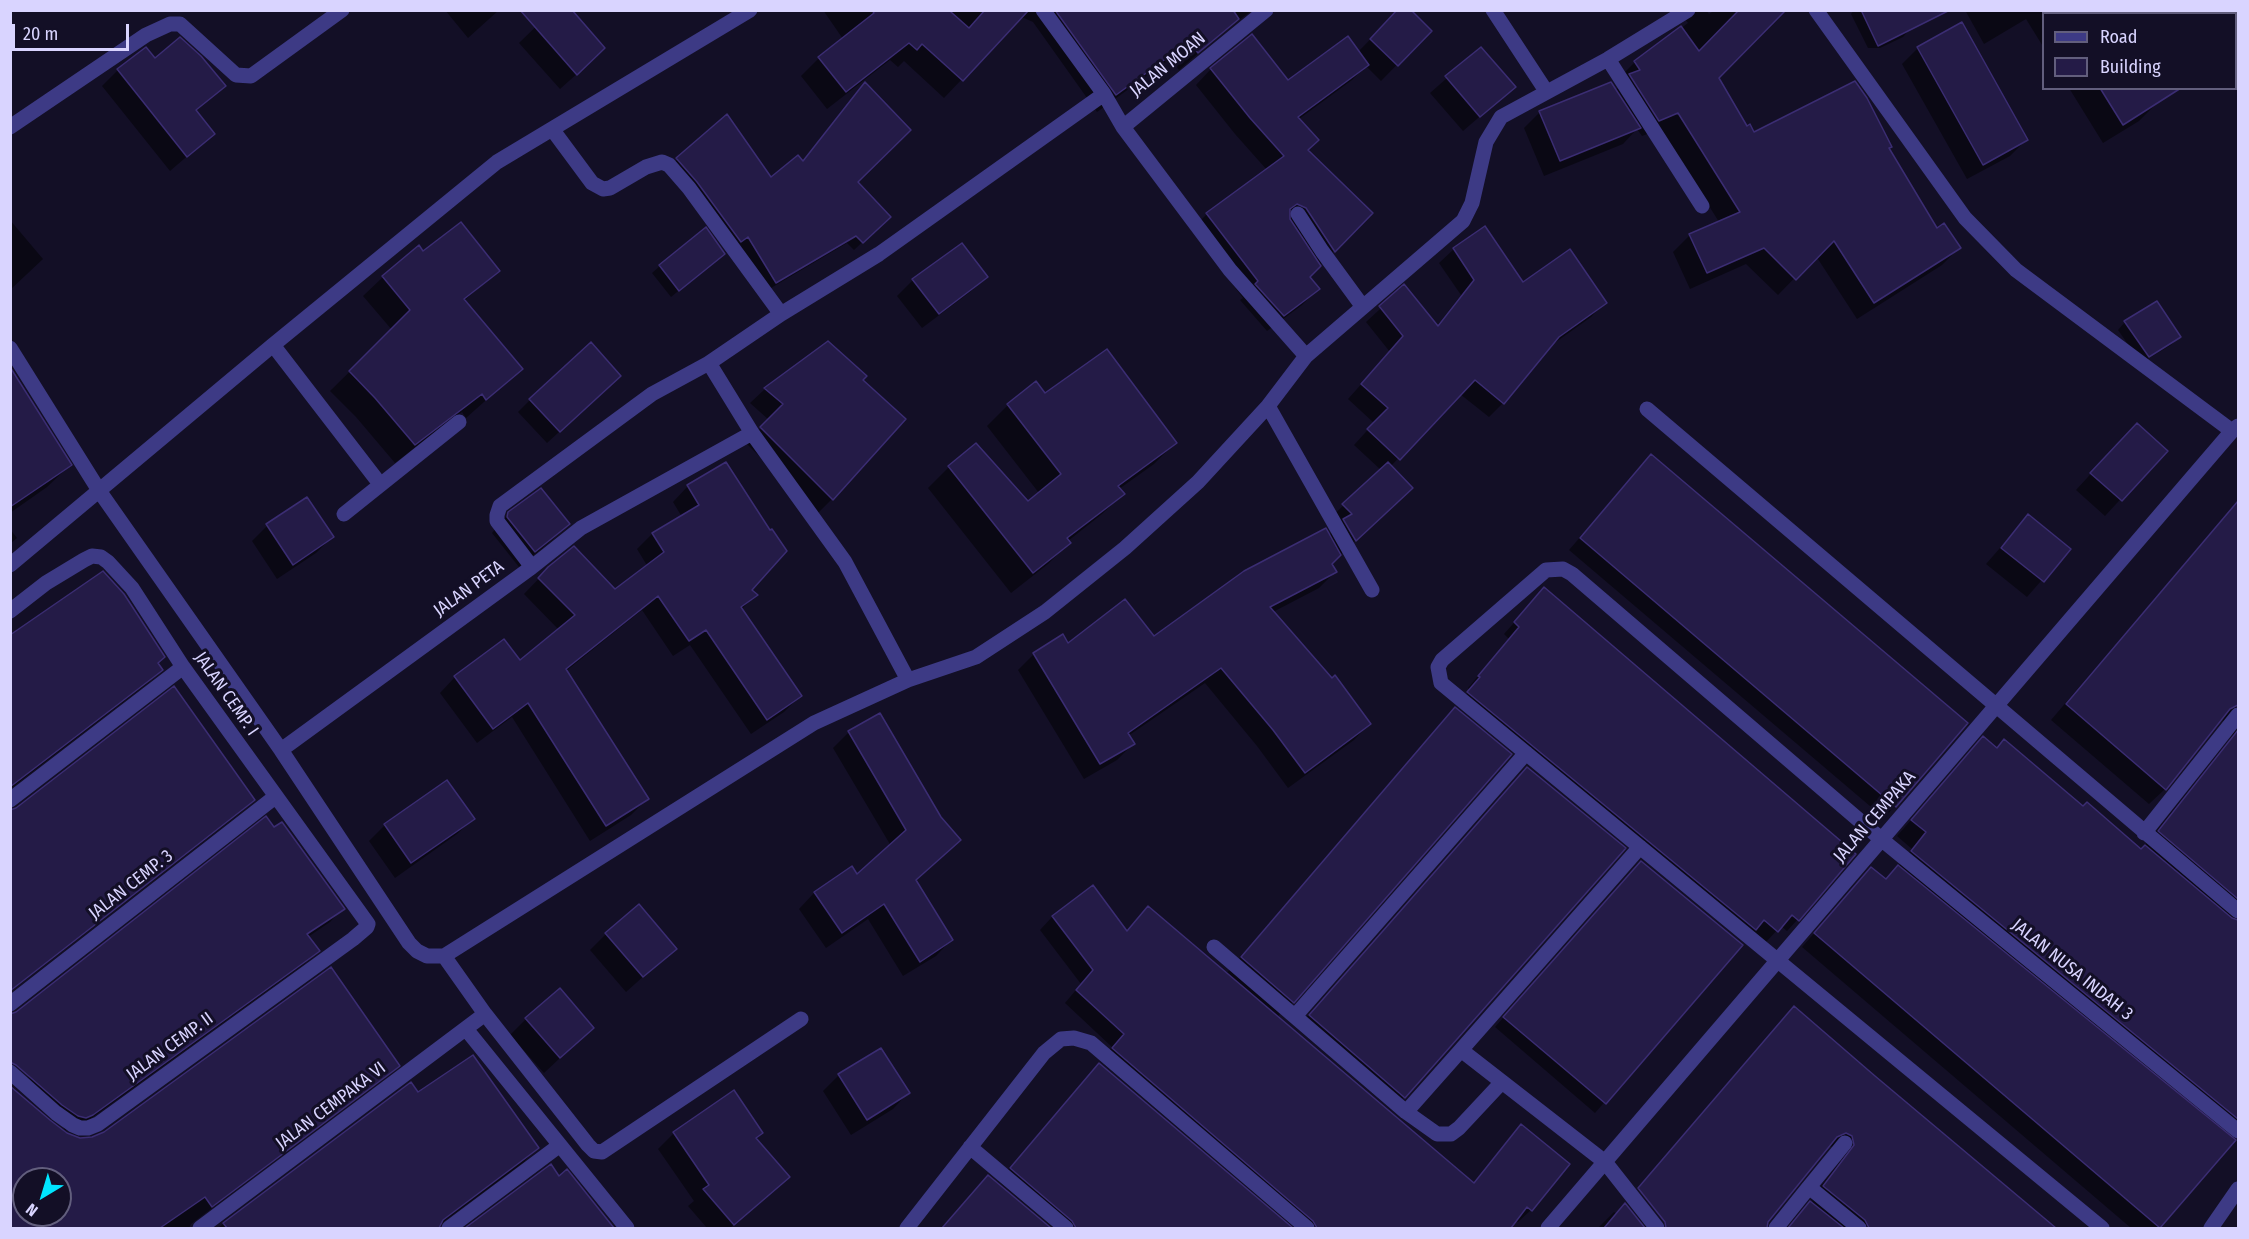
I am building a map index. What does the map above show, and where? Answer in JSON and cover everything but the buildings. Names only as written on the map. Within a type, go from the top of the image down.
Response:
[{"type":"street","points":[[10,127],[146,35],[170,24],[180,24],[236,75],[251,76],[342,10]]},
{"type":"street","points":[[10,565],[273,345],[497,162],[750,10]]},
{"type":"street","points":[[1043,10],[1104,94],[1123,127],[1230,270],[1306,356]]},
{"type":"street","name":"JALAN MOAN","points":[[1123,127],[1266,10]]},
{"type":"street","points":[[1493,10],[1546,91]]},
{"type":"street","points":[[10,348],[100,492],[281,750],[409,943],[417,951],[427,956],[444,956],[814,723],[908,680],[976,657],[1045,612],[1125,548],[1198,482],[1268,406],[1306,356],[1463,221],[1472,203],[1483,151],[1501,117],[1608,59],[1688,10]]},
{"type":"street","points":[[1816,10],[1965,218],[2016,270],[2235,428]]},
{"type":"street","points":[[1608,59],[1702,206]]},
{"type":"street","points":[[908,680],[845,562],[752,433],[709,363],[781,314],[879,254],[1104,94]]},
{"type":"street","points":[[552,129],[592,183],[603,189],[610,188],[646,167],[662,162],[669,165],[690,188],[781,314]]},
{"type":"street","points":[[1298,214],[1364,307]]},
{"type":"street","points":[[273,345],[380,484]]},
{"type":"street","name":"JALAN PETA","points":[[281,750],[532,567],[497,521],[496,515],[501,506],[651,394],[709,363]]},
{"type":"street","points":[[1268,406],[1372,590]]},
{"type":"street","points":[[1647,409],[2238,911]]},
{"type":"street","points":[[345,514],[459,422]]},
{"type":"street","name":"JALAN CEMPAKA","points":[[1548,1228],[2235,428]]},
{"type":"street","points":[[532,567],[581,528],[752,433]]},
{"type":"street","name":"JALAN CEMP. I","points":[[10,611],[46,583],[84,560],[92,556],[101,557],[108,562],[132,588],[183,667],[275,797],[367,920],[367,927],[353,939]]},
{"type":"street","name":"JALAN NUSA INDAH 3","points":[[1526,753],[1441,683],[1438,667],[1442,660],[1546,570],[1563,569],[1572,574],[1881,839],[2238,1131]]},
{"type":"street","points":[[10,800],[183,667]]},
{"type":"street","points":[[2144,833],[2238,715]]},
{"type":"street","points":[[1295,1016],[1526,753],[2102,1228]]},
{"type":"street","name":"JALAN CEMP. 3","points":[[10,1004],[275,797]]},
{"type":"street","points":[[1406,1112],[1640,847]]},
{"type":"street","name":"JALAN CEMP. II","points":[[10,1072],[56,1113],[73,1125],[88,1128],[98,1124],[353,939]]},
{"type":"street","points":[[1214,947],[1406,1112],[1437,1134],[1451,1134],[1502,1082]]},
{"type":"street","points":[[444,956],[485,1014],[588,1145],[602,1152],[801,1019]]},
{"type":"street","name":"JALAN CEMPAKA VI","points":[[200,1228],[485,1014]]},
{"type":"street","points":[[466,1029],[627,1228]]},
{"type":"street","points":[[907,1228],[1044,1053],[1061,1039],[1074,1038],[1091,1043],[1307,1228]]},
{"type":"street","points":[[1461,1050],[1605,1162],[1658,1228]]},
{"type":"street","points":[[1776,1228],[1845,1143]]},
{"type":"street","points":[[449,1228],[560,1144]]},
{"type":"street","points":[[970,1148],[1066,1228]]},
{"type":"street","points":[[1809,1187],[1859,1228]]},
{"type":"street","points":[[2211,1228],[2238,1189]]}]
